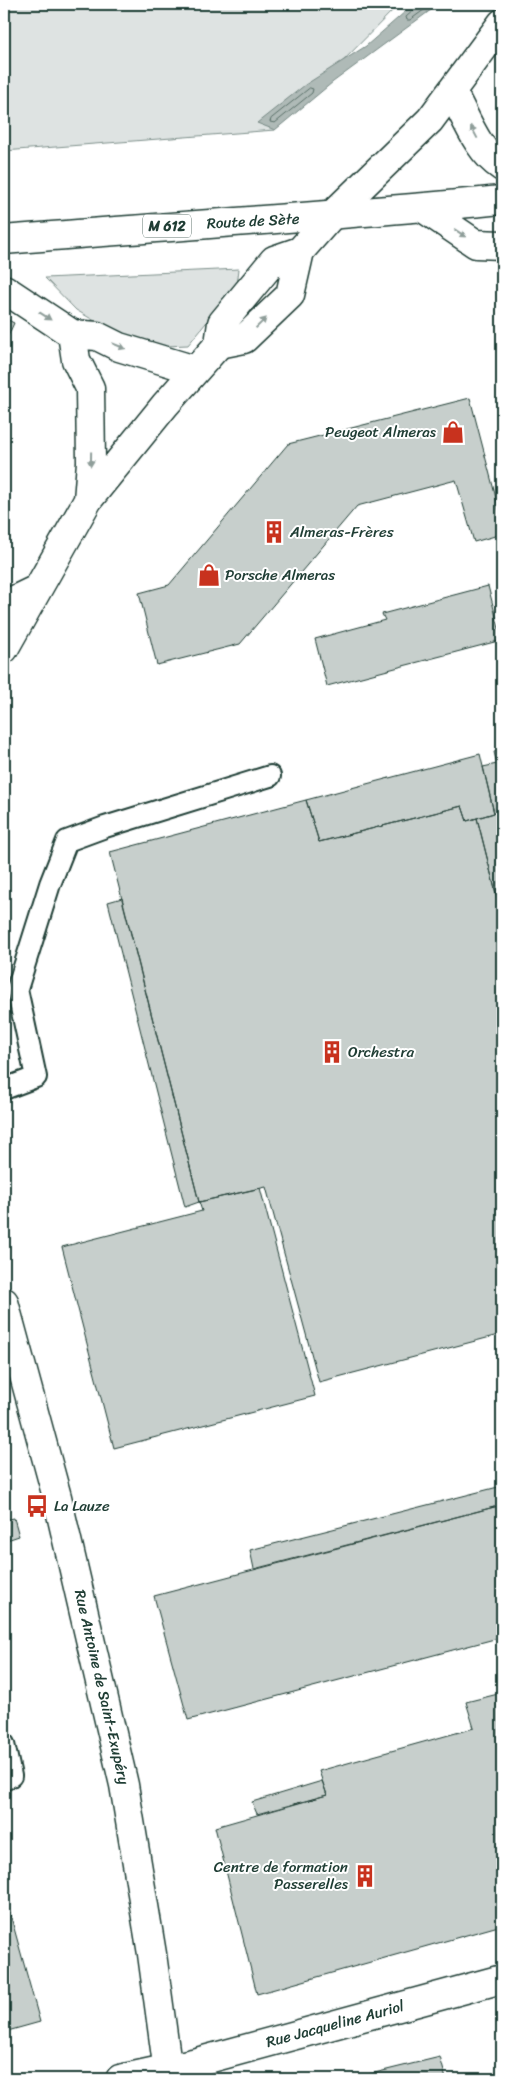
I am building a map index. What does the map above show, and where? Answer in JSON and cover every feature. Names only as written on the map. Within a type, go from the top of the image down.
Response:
[{"type":"street","points":[[4,649],[88,500],[195,370],[219,344],[222,323],[274,260],[300,251],[331,216],[430,120],[502,23]]},
{"type":"street","points":[[452,92],[480,144],[493,161],[502,167]]},
{"type":"street","name":"Route de Sète","points":[[4,240],[222,222],[331,216],[502,200]]},
{"type":"street","points":[[423,208],[476,244],[502,245]]},
{"type":"street","points":[[4,289],[72,334],[97,336],[119,347],[195,370]]},
{"type":"street","points":[[72,334],[76,360],[90,388],[91,462],[88,500]]},
{"type":"street","points":[[4,605],[37,589]]},
{"type":"street","name":"Rue Antoine de Saint-Exupéry","points":[[4,1302],[57,1497],[124,1785],[152,1954],[168,2074]]},
{"type":"street","name":"Rue Jacqueline Auriol","points":[[120,2079],[168,2074],[502,1979]]},
{"type":"lane","points":[[4,1089],[36,1077],[17,989],[50,884],[67,842],[105,827],[270,776]]},
{"type":"lane","points":[[4,1744],[12,1776],[4,1780]]},
{"type":"shaded area","points":[[4,4],[399,4],[275,130],[4,151]]},
{"type":"shaded area","points":[[239,269],[237,285],[188,345],[164,346],[119,335],[76,310],[45,278]]},
{"type":"water","points":[[414,4],[439,4],[333,82],[275,130],[257,123],[305,85],[366,46]]},
{"type":"building","points":[[4,318],[14,323],[8,336],[4,334]]},
{"type":"building","name":"Almeras-Frères","points":[[470,398],[502,521],[502,534],[474,542],[456,480],[357,506],[240,644],[157,665],[139,593],[169,585],[288,444]]},
{"type":"building","points":[[488,586],[502,640],[327,686],[315,639],[385,620],[382,614]]},
{"type":"building","points":[[502,750],[502,917],[477,818],[494,813],[483,767],[497,764],[494,752]]},
{"type":"building","points":[[480,754],[494,813],[467,821],[462,806],[319,842],[306,800]]},
{"type":"building","name":"Orchestra","points":[[306,800],[319,842],[462,806],[467,821],[477,818],[502,917],[502,1334],[319,1382],[266,1187],[199,1202],[110,852]]},
{"type":"building","points":[[122,898],[199,1202],[185,1207],[108,902]]},
{"type":"building","points":[[260,1188],[315,1396],[114,1448],[62,1247],[202,1211],[199,1202]]},
{"type":"building","points":[[502,1486],[502,1505],[254,1569],[250,1550]]},
{"type":"building","points":[[502,1505],[502,1637],[188,1720],[154,1596]]},
{"type":"building","points":[[14,1518],[19,1536],[4,1541],[4,1520]]},
{"type":"building","name":"Centre de formation Passerelles","points":[[502,1693],[502,1925],[257,1994],[215,1827],[327,1795],[319,1771],[474,1728],[466,1702]]},
{"type":"building","points":[[322,1781],[327,1795],[257,1814],[252,1802]]},
{"type":"building","points":[[9,1910],[40,2022],[4,2032],[4,1911]]},
{"type":"building","points":[[440,2057],[446,2079],[350,2079]]},
{"type":"place","name":"Peugeot Almeras","points":[[453,432]]},
{"type":"place","name":"Almeras-Frères","points":[[274,532]]},
{"type":"place","name":"Porsche Almeras","points":[[209,575]]},
{"type":"place","name":"Orchestra","points":[[332,1052]]},
{"type":"place","name":"La Lauze","points":[[37,1506]]},
{"type":"place","name":"Centre de formation Passerelles","points":[[365,1876]]}]
